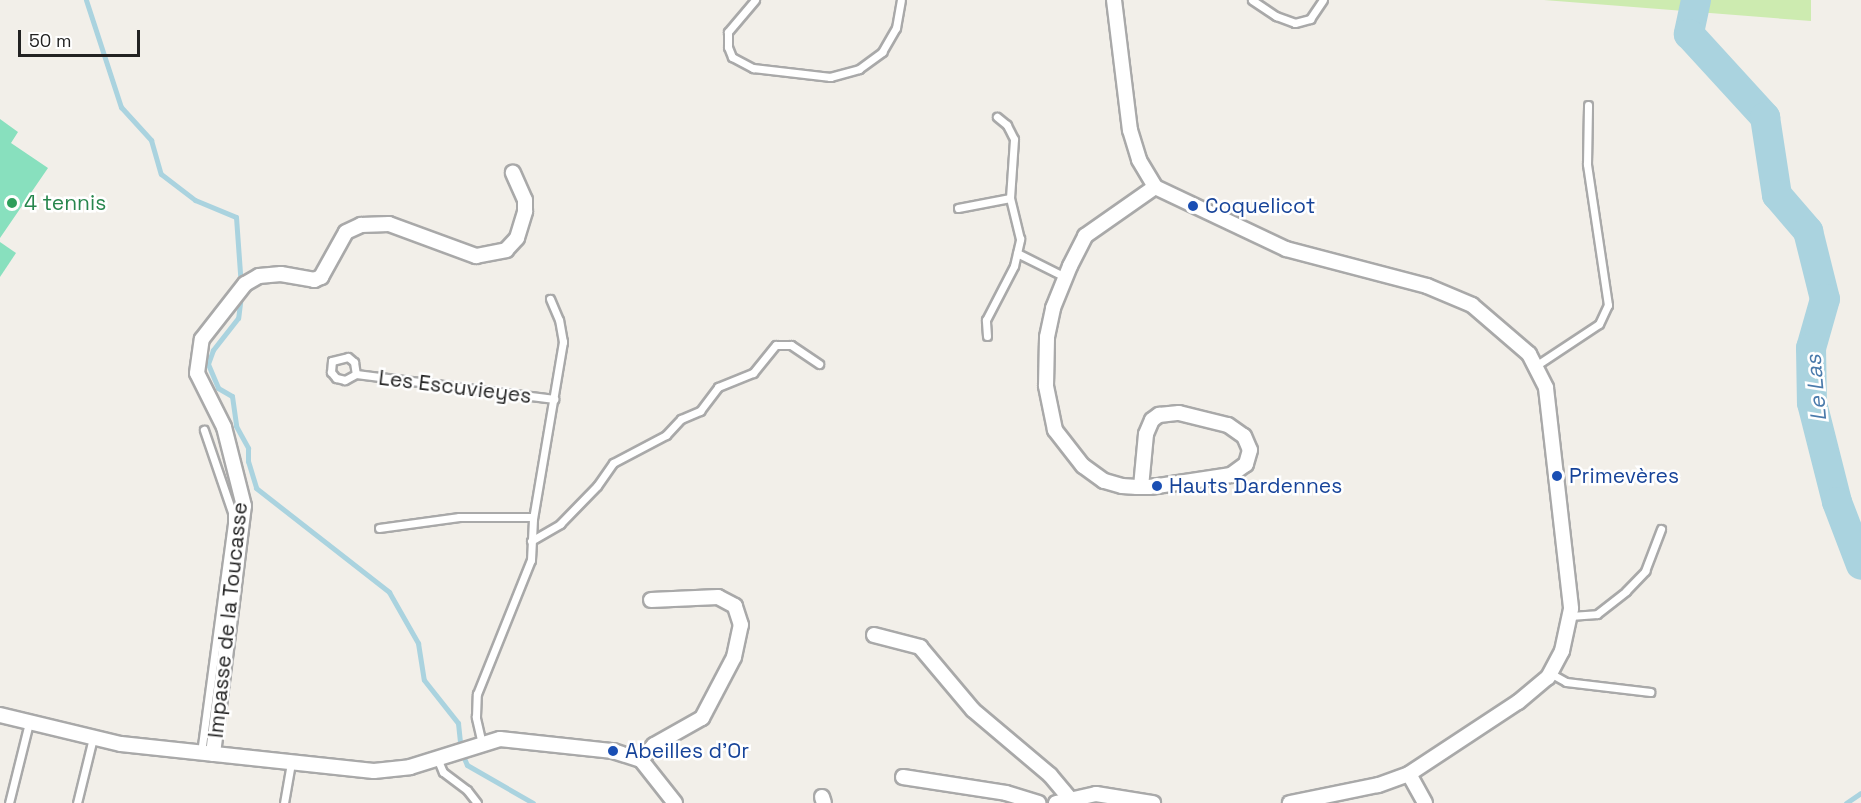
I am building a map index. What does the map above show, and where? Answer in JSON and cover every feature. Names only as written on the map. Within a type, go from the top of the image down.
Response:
[{"type":"street","points":[[1114,0],[1130,130],[1139,160],[1155,187],[1286,249],[1455,297],[1490,318],[1537,365],[1546,388],[1568,569],[1570,615],[1562,651],[1550,673],[1537,688],[1409,774],[1378,785],[1290,803]]},
{"type":"street","name":"Impasse de la Toucasse","points":[[207,754],[242,487],[224,427],[202,385],[196,362],[202,339],[245,284],[272,274],[309,280],[321,277],[346,232],[376,223],[397,226],[476,256],[506,250],[518,238],[525,211],[525,200],[513,173]]},
{"type":"street","points":[[1141,487],[1146,434],[1152,420],[1158,415],[1179,413],[1228,425],[1248,444],[1246,464],[1232,475],[1141,487],[1111,483],[1094,474],[1074,458],[1055,430],[1046,386],[1047,338],[1065,277],[1085,236],[1155,187]]},
{"type":"street","points":[[641,760],[654,745],[702,718],[734,657],[741,626],[735,606],[718,597],[651,600]]},
{"type":"street","points":[[874,635],[920,648],[973,710],[1050,775],[1063,800],[1096,795],[1153,803]]},
{"type":"street","points":[[0,715],[93,738],[207,754],[385,772],[437,759],[482,744],[509,739],[625,752],[641,760],[675,803]]},
{"type":"street","points":[[1409,774],[1425,803]]},
{"type":"street","points":[[903,777],[1013,794],[1039,803]]},
{"type":"lane","points":[[755,0],[728,32],[732,57],[753,68],[830,76],[859,69],[882,52],[897,28],[901,0]]},
{"type":"lane","points":[[1252,0],[1276,16],[1295,23],[1310,19],[1323,0]]},
{"type":"lane","points":[[1537,365],[1599,324],[1608,305],[1587,164],[1588,105]]},
{"type":"lane","points":[[987,336],[986,320],[1017,253],[1019,230],[1010,198],[1014,139],[1007,125],[998,117]]},
{"type":"lane","points":[[958,208],[1010,198]]},
{"type":"lane","points":[[1017,253],[1065,277]]},
{"type":"lane","name":"Les Escuvieyes","points":[[482,744],[476,717],[477,694],[529,565],[533,517],[563,342],[559,320],[550,299]]},
{"type":"lane","points":[[531,541],[560,524],[597,486],[613,463],[666,435],[681,419],[700,411],[718,387],[753,373],[776,345],[791,345],[819,364]]},
{"type":"lane","name":"Les Escuvieyes","points":[[356,374],[554,399]]},
{"type":"lane","points":[[204,430],[232,512],[238,523]]},
{"type":"lane","points":[[380,528],[468,517],[533,517]]},
{"type":"lane","points":[[1570,615],[1597,614],[1626,591],[1646,571],[1661,529]]},
{"type":"lane","points":[[1550,673],[1566,681],[1650,692]]},
{"type":"lane","points":[[9,803],[29,723]]},
{"type":"lane","points":[[78,803],[93,738]]},
{"type":"lane","points":[[437,759],[442,772],[467,790],[477,803]]},
{"type":"lane","points":[[284,803],[291,763]]},
{"type":"green space","points":[[1544,0],[1811,0],[1811,21]]},
{"type":"green space","name":"4 tennis","points":[[0,119],[18,132],[11,143],[48,168],[0,238]]},
{"type":"green space","name":"4 tennis","points":[[0,242],[16,253],[0,277]]},
{"type":"waterway","points":[[86,0],[121,107],[151,140],[161,174],[195,200],[236,217],[241,286]]},
{"type":"waterway","name":"Le Las","points":[[1696,0],[1689,34],[1765,117],[1777,195],[1808,231],[1825,299],[1811,348],[1812,403],[1837,502],[1861,565]]},
{"type":"waterway","points":[[241,295],[238,318],[213,350],[208,364],[218,388],[232,396],[236,426],[248,448],[248,461],[256,488],[389,592],[418,643],[424,680],[458,723],[461,751],[467,765],[533,803]]},
{"type":"waterway","points":[[1846,803],[1861,793]]},
{"type":"place","name":"4 tennis","points":[[12,203]]},
{"type":"place","name":"Coquelicot","points":[[1193,206]]},
{"type":"place","name":"Primevères","points":[[1557,476]]},
{"type":"place","name":"Hauts Dardennes","points":[[1157,486]]},
{"type":"place","name":"Abeilles d'Or","points":[[613,751]]}]
